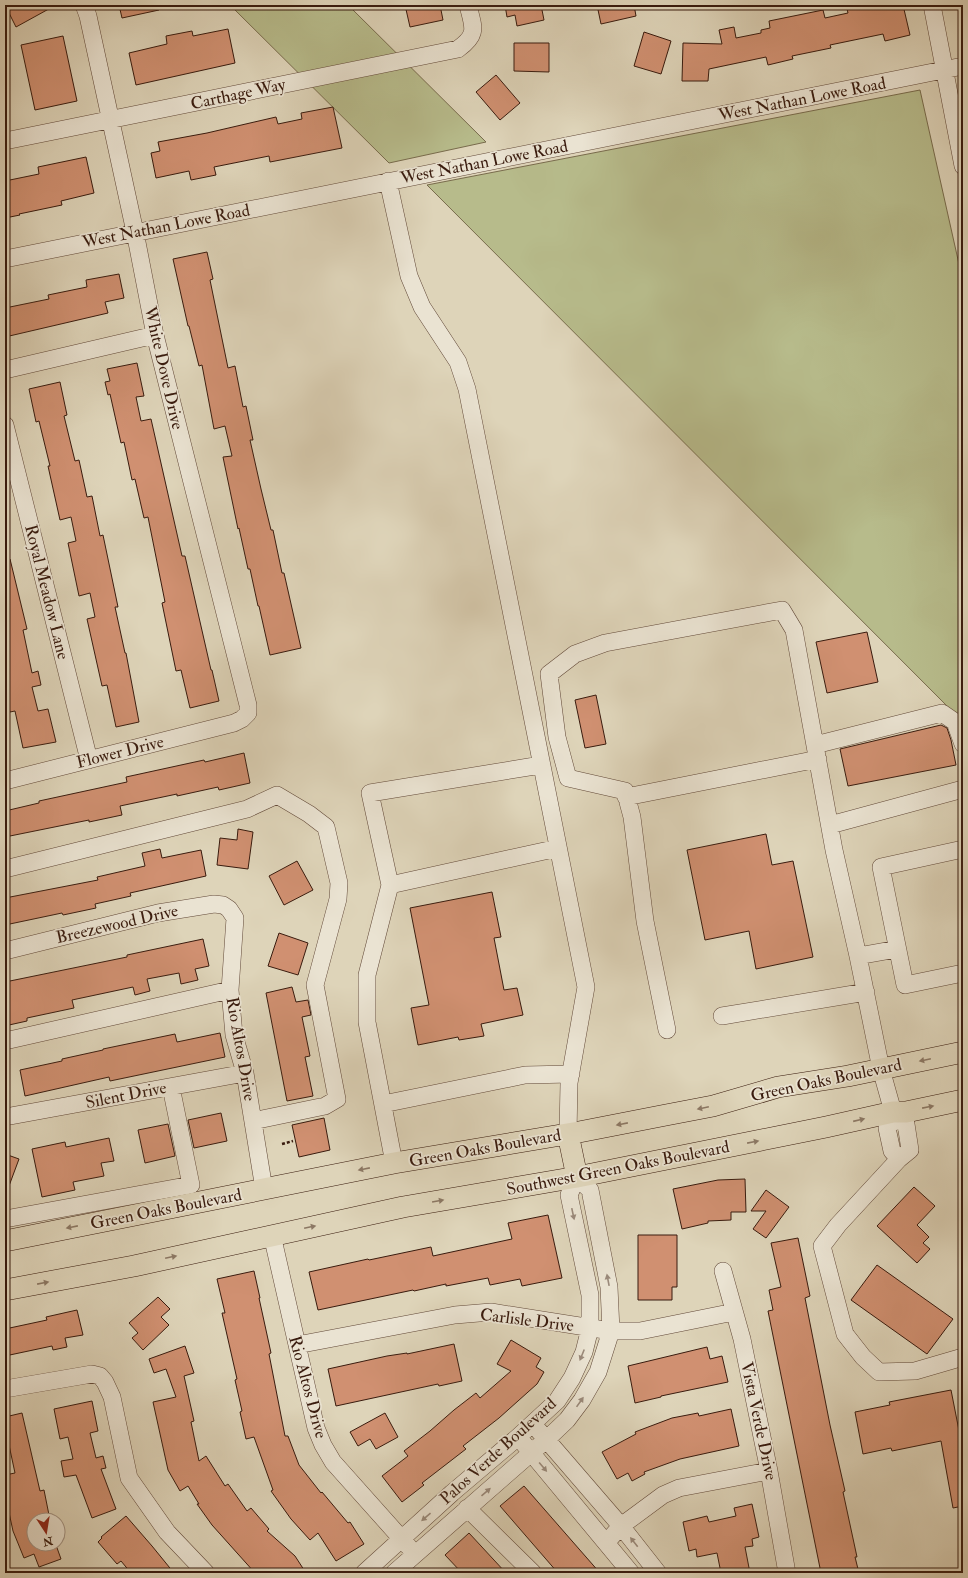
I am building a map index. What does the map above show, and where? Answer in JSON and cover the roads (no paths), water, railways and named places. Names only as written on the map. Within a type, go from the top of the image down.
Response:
[{"type":"main road","name":"Green Oaks Boulevard","points":[[5,1240],[394,1163],[568,1134],[713,1106],[778,1086],[848,1076],[963,1052]]},
{"type":"main road","name":"Southwest Green Oaks Boulevard","points":[[272,1235],[403,1207],[577,1177],[818,1129],[894,1116],[963,1100]]},
{"type":"main road","points":[[568,1134],[577,1177]]},
{"type":"main road","points":[[5,1290],[134,1266],[272,1235]]},
{"type":"street","name":"White Dove Drive","points":[[84,5],[88,16],[111,120],[155,335],[248,705],[248,713],[242,719],[234,723]]},
{"type":"street","name":"Carthage Way","points":[[5,141],[458,49],[468,41],[474,29],[468,5]]},
{"type":"street","points":[[932,5],[963,166]]},
{"type":"street","name":"West Nathan Lowe Road","points":[[5,259],[963,66]]},
{"type":"street","points":[[388,181],[409,276],[422,307],[458,362],[467,389],[586,987],[571,1074],[568,1104],[568,1134]]},
{"type":"street","points":[[5,370],[155,335]]},
{"type":"street","name":"Royal Meadow Lane","points":[[5,425],[89,760]]},
{"type":"street","points":[[667,1030],[646,921],[632,817],[625,791],[568,778],[557,737],[549,674],[575,654],[605,644],[782,610],[794,630],[830,825],[882,1069],[894,1116],[887,1128],[892,1151],[899,1159],[838,1225],[822,1246],[845,1334],[863,1357],[879,1372],[915,1371],[963,1357]]},
{"type":"street","points":[[626,797],[816,752],[942,713],[955,722],[963,744]]},
{"type":"street","name":"Flower Drive","points":[[6,779],[89,760],[234,723]]},
{"type":"street","points":[[394,1163],[368,1022],[367,975],[390,885],[370,793],[541,765]]},
{"type":"street","points":[[830,825],[963,789]]},
{"type":"street","points":[[5,869],[247,809],[277,795],[309,814],[326,827],[339,883],[338,899],[315,985],[337,1098],[325,1106],[253,1122]]},
{"type":"street","points":[[390,885],[558,848]]},
{"type":"street","points":[[963,849],[881,867],[904,985],[963,973]]},
{"type":"street","name":"Breezewood Drive","points":[[5,951],[158,913],[214,904],[223,905],[230,909]]},
{"type":"street","name":"Rio Altos Drive","points":[[230,909],[235,918],[230,990],[234,1035],[245,1073],[264,1189]]},
{"type":"street","points":[[858,956],[897,949]]},
{"type":"street","points":[[5,1041],[230,990]]},
{"type":"street","points":[[722,1016],[866,992]]},
{"type":"street","name":"Silent Drive","points":[[6,1117],[245,1073]]},
{"type":"street","points":[[383,1104],[525,1074],[571,1074]]},
{"type":"street","points":[[5,1219],[191,1185],[171,1086]]},
{"type":"street","name":"Palos Verde Boulevard","points":[[364,1573],[401,1538],[518,1437],[531,1423],[557,1401],[572,1378],[584,1352],[590,1328],[590,1295],[569,1195],[577,1177],[590,1190],[609,1287],[612,1331],[598,1372],[582,1400],[567,1420],[394,1573]]},
{"type":"street","name":"Rio Altos Drive","points":[[272,1235],[316,1428],[323,1445],[333,1462],[416,1554]]},
{"type":"street","name":"Vista Verde Drive","points":[[723,1271],[742,1339],[769,1471],[787,1573]]},
{"type":"street","name":"Carlisle Drive","points":[[297,1345],[455,1315],[490,1312],[612,1331],[640,1331],[734,1312]]},
{"type":"street","points":[[5,1389],[92,1374],[100,1376],[106,1382],[112,1397],[129,1478],[166,1532],[206,1573]]},
{"type":"street","points":[[531,1423],[547,1439],[621,1526],[658,1573]]},
{"type":"street","points":[[518,1437],[631,1573]]},
{"type":"street","points":[[606,1543],[621,1526],[662,1495],[679,1488],[769,1471]]},
{"type":"street","points":[[467,1508],[533,1573]]}]
